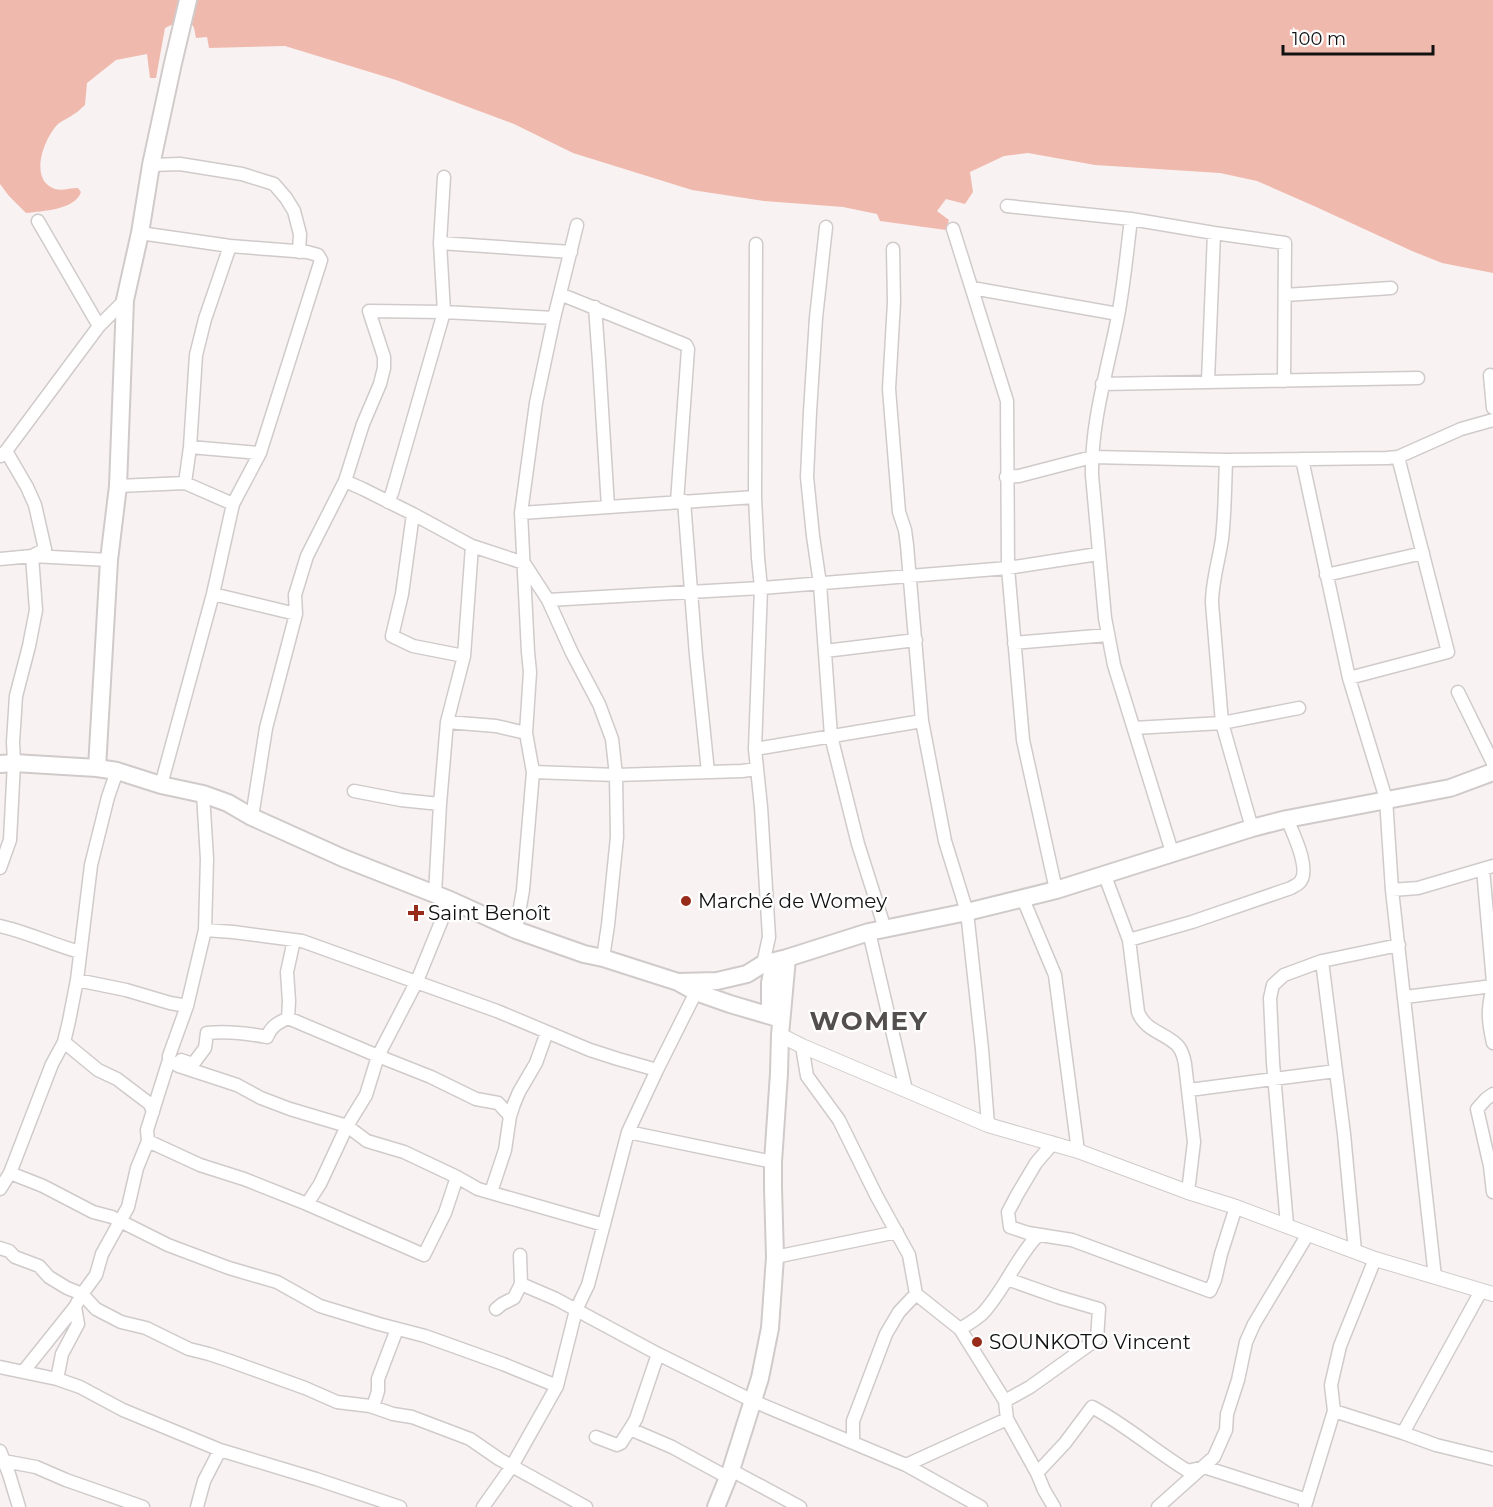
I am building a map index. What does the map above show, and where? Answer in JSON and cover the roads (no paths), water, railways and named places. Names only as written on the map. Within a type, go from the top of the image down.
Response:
[{"type":"main road","points":[[97,768],[109,560],[118,486],[124,300],[140,233],[172,63],[188,0]]},
{"type":"main road","points":[[7,763],[117,771],[161,785],[203,794],[228,803],[252,817],[343,858],[443,897],[516,930],[584,954],[678,982],[696,992],[777,1023]]},
{"type":"main road","points":[[678,982],[717,981],[747,974],[774,961],[877,931],[1023,899],[1105,876],[1172,852],[1252,828],[1386,799],[1450,788],[1493,772]]},
{"type":"main road","points":[[716,1507],[760,1378],[770,1328],[775,1257],[773,1162],[779,1073],[777,1023],[770,983],[774,961]]},
{"type":"street","points":[[151,165],[180,164],[242,174],[274,184],[294,211],[300,234],[299,252]]},
{"type":"street","points":[[388,502],[444,312],[440,243],[444,177]]},
{"type":"street","points":[[1007,206],[1131,219],[1214,234],[1285,243],[1284,381]]},
{"type":"street","points":[[1131,219],[1118,314],[1102,384],[1092,457],[1098,554],[1105,618],[1114,665],[1172,852]]},
{"type":"street","points":[[38,220],[99,326]]},
{"type":"street","points":[[516,930],[523,890],[533,772],[526,733],[530,672],[521,513],[536,403],[577,225]]},
{"type":"street","points":[[826,227],[816,318],[807,477],[820,584],[831,736],[877,931],[906,1090]]},
{"type":"street","points":[[953,229],[1007,401],[1008,568],[1023,740],[1056,890]]},
{"type":"street","points":[[140,233],[230,246],[307,252],[318,255],[321,260],[260,453],[233,504],[213,594],[161,785]]},
{"type":"street","points":[[1209,381],[1214,234]]},
{"type":"street","points":[[440,243],[571,252]]},
{"type":"street","points":[[756,244],[755,497],[761,588],[755,749],[769,937],[774,961]]},
{"type":"street","points":[[185,483],[190,447],[196,355],[205,319],[230,246]]},
{"type":"street","points":[[893,249],[894,302],[890,389],[900,512],[905,530],[922,721],[945,841],[967,912],[988,1125]]},
{"type":"street","points":[[972,288],[1118,314]]},
{"type":"street","points":[[1285,295],[1390,288]]},
{"type":"street","points":[[560,294],[683,343],[688,349],[680,502],[708,772]]},
{"type":"street","points":[[32,556],[45,549],[35,505],[27,487],[3,454],[99,326],[124,300]]},
{"type":"street","points":[[595,307],[608,507]]},
{"type":"street","points":[[252,817],[266,728],[296,614],[295,595],[307,556],[345,481],[384,368],[384,357],[369,311],[444,312],[554,318]]},
{"type":"street","points":[[1490,375],[1493,408]]},
{"type":"street","points":[[1102,384],[1418,378]]},
{"type":"street","points":[[1006,477],[1029,474],[1092,457],[1226,460],[1398,457],[1461,429],[1493,420]]},
{"type":"street","points":[[190,447],[260,453]]},
{"type":"street","points":[[1349,678],[1448,652],[1398,457]]},
{"type":"street","points":[[1302,459],[1349,678],[1386,799],[1392,890],[1435,1277]]},
{"type":"street","points":[[1226,460],[1222,539],[1212,590],[1222,723],[1252,828]]},
{"type":"street","points":[[345,481],[472,546],[524,563],[548,600],[599,704],[612,739],[616,775],[617,837],[603,958]]},
{"type":"street","points":[[118,486],[185,483],[233,504]]},
{"type":"street","points":[[521,513],[755,497]]},
{"type":"street","points":[[413,514],[402,594],[392,636],[413,646],[464,656]]},
{"type":"street","points":[[307,1204],[325,1176],[347,1126],[366,1095],[378,1056],[417,981],[443,897],[440,804],[447,722],[464,656],[472,546]]},
{"type":"street","points":[[1326,575],[1423,553]]},
{"type":"street","points":[[548,600],[820,584],[1008,568],[1098,554]]},
{"type":"street","points":[[0,868],[10,840],[7,763],[13,742],[16,696],[36,610],[32,556]]},
{"type":"street","points":[[0,558],[32,556],[109,560]]},
{"type":"street","points":[[213,594],[296,614]]},
{"type":"street","points":[[1014,643],[1108,635]]},
{"type":"street","points":[[825,651],[916,640]]},
{"type":"street","points":[[1458,692],[1493,763]]},
{"type":"street","points":[[1134,728],[1222,723],[1299,708]]},
{"type":"street","points":[[755,749],[922,721]]},
{"type":"street","points":[[447,722],[496,726],[526,733]]},
{"type":"street","points":[[533,772],[616,775],[757,769]]},
{"type":"street","points":[[0,1189],[10,1173],[52,1064],[64,1042],[77,980],[92,865],[117,771]]},
{"type":"street","points":[[354,791],[401,800],[440,804]]},
{"type":"street","points":[[23,1372],[75,1307],[96,1275],[102,1254],[128,1207],[137,1168],[148,1141],[147,1130],[187,1006],[205,930],[207,859],[203,794]]},
{"type":"street","points":[[1129,940],[1192,922],[1300,883],[1303,876],[1303,862],[1287,819]]},
{"type":"street","points":[[1392,890],[1418,888],[1488,867],[1493,985],[1488,1004],[1488,1019],[1493,1043]]},
{"type":"street","points":[[1105,876],[1129,940],[1140,1019],[1178,1046],[1185,1064],[1194,1142],[1188,1192]]},
{"type":"street","points":[[1023,899],[1055,975],[1078,1151]]},
{"type":"street","points":[[0,926],[80,952]]},
{"type":"street","points":[[205,930],[302,941],[497,1011],[590,1050],[657,1070]]},
{"type":"street","points":[[288,1018],[287,972],[294,940]]},
{"type":"street","points":[[1287,1225],[1270,998],[1273,985],[1284,975],[1322,961],[1399,945]]},
{"type":"street","points":[[1322,961],[1344,1134],[1355,1251]]},
{"type":"street","points":[[77,980],[187,1006]]},
{"type":"street","points":[[1405,997],[1493,985]]},
{"type":"street","points":[[483,1507],[512,1466],[557,1386],[576,1310],[588,1286],[628,1132],[696,992]]},
{"type":"street","points":[[288,1018],[431,1077],[476,1100],[498,1103],[510,1116]]},
{"type":"street","points":[[169,1058],[193,1064],[205,1048],[207,1033],[244,1033],[267,1037],[269,1030],[288,1018]]},
{"type":"street","points":[[777,1023],[802,1046],[988,1125],[1078,1151],[1188,1192],[1287,1225],[1375,1259],[1487,1292],[1403,1433]]},
{"type":"street","points":[[491,1192],[505,1150],[510,1116],[519,1092],[536,1063],[547,1032]]},
{"type":"street","points":[[64,1042],[98,1070],[117,1079],[150,1104],[153,1112]]},
{"type":"street","points":[[802,1046],[807,1076],[839,1120],[909,1255],[916,1293],[960,1329],[1005,1401],[1007,1419],[1053,1507]]},
{"type":"street","points":[[169,1058],[179,1066],[237,1085],[261,1098],[347,1126],[367,1141],[404,1152],[478,1189],[604,1225]]},
{"type":"street","points":[[1189,1090],[1336,1071]]},
{"type":"street","points":[[1493,1094],[1476,1109],[1490,1166],[1493,1192]]},
{"type":"street","points":[[628,1132],[773,1162]]},
{"type":"street","points":[[148,1141],[200,1165],[244,1179],[307,1204],[424,1255],[445,1213],[457,1177]]},
{"type":"street","points":[[1053,1143],[1036,1163],[1008,1212],[1010,1227],[1038,1235],[1072,1240],[1210,1291],[1236,1207]]},
{"type":"street","points":[[10,1173],[44,1186],[93,1212],[112,1217],[168,1245],[229,1268],[277,1281],[320,1306],[424,1336],[557,1386]]},
{"type":"street","points":[[775,1257],[897,1232]]},
{"type":"street","points":[[1158,1507],[1214,1457],[1226,1430],[1227,1414],[1238,1380],[1246,1342],[1254,1324],[1308,1234]]},
{"type":"street","points":[[960,1329],[982,1314],[1038,1235]]},
{"type":"street","points":[[0,1248],[9,1251],[15,1257],[39,1266],[49,1277],[82,1294],[96,1309],[121,1322],[146,1328],[189,1349],[230,1361],[337,1402],[373,1407],[393,1414],[412,1417],[470,1439],[499,1459],[586,1507]]},
{"type":"street","points":[[496,1310],[514,1298],[521,1284],[520,1255]]},
{"type":"street","points":[[1037,1473],[1065,1443],[1092,1407],[1106,1414],[1188,1471],[1204,1467],[1305,1504],[1334,1411],[1331,1385],[1340,1346],[1375,1259]]},
{"type":"street","points":[[1005,1401],[1030,1387],[1097,1339],[1099,1309],[1007,1279]]},
{"type":"street","points":[[521,1284],[556,1299],[658,1354],[753,1401],[906,1464],[981,1507]]},
{"type":"street","points":[[853,1443],[853,1421],[886,1334],[898,1312],[916,1293]]},
{"type":"street","points":[[57,1379],[62,1354],[78,1324],[75,1307]]},
{"type":"street","points":[[373,1407],[378,1391],[378,1379],[397,1329]]},
{"type":"street","points":[[596,1437],[617,1445],[621,1443],[636,1419],[658,1354]]},
{"type":"street","points":[[0,1367],[57,1379],[80,1387],[123,1410],[219,1449],[400,1507]]},
{"type":"street","points":[[1334,1411],[1436,1445],[1492,1456]]},
{"type":"street","points":[[906,1464],[1007,1419]]},
{"type":"street","points":[[630,1429],[800,1507]]},
{"type":"street","points":[[197,1507],[204,1481],[219,1449]]},
{"type":"street","points":[[2,1456],[19,1507]]},
{"type":"street","points":[[2,1456],[143,1507]]},
{"type":"place","name":"Marché de Womey","points":[[686,901]]},
{"type":"place","name":"Saint Benoît","points":[[416,913]]},
{"type":"place","name":"SOUNKOTO Vincent","points":[[977,1342]]},
{"type":"district","name":"WOMEY","points":[[869,1021]]}]
